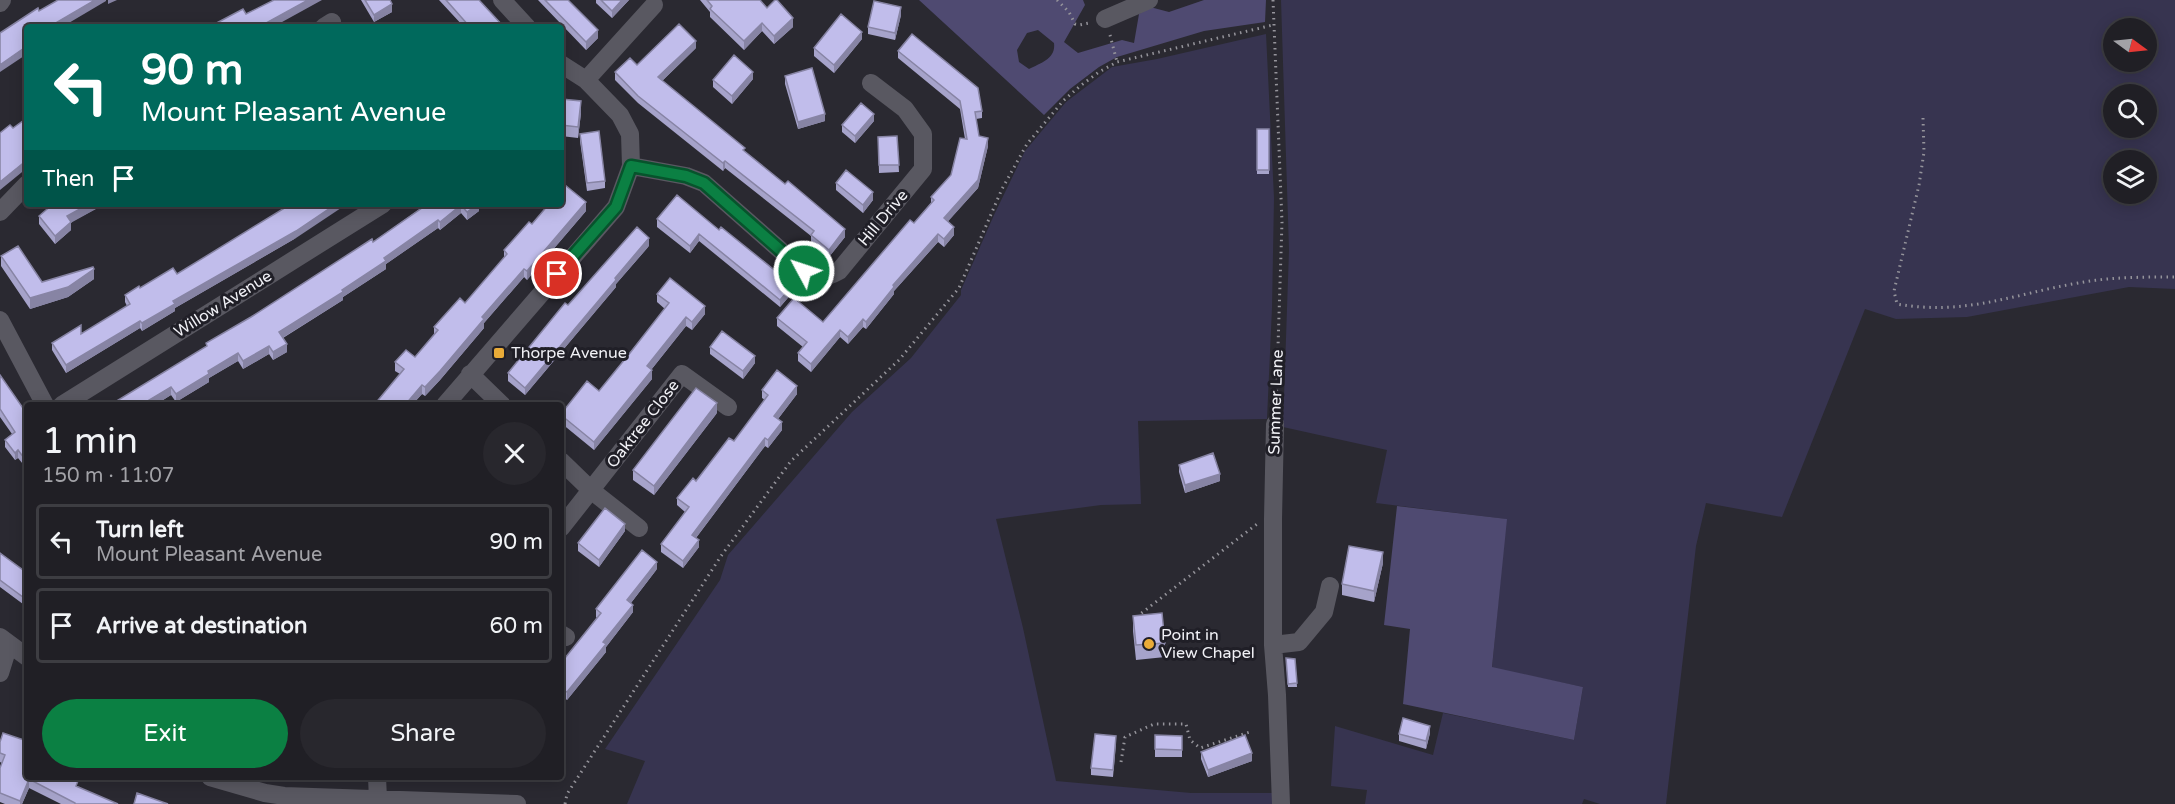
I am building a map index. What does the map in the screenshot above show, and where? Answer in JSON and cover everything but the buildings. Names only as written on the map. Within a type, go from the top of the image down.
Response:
[{"type":"street","points":[[502,0],[524,24]]},
{"type":"street","points":[[1105,19],[1149,0]]},
{"type":"street","points":[[586,80],[654,5]]},
{"type":"street","points":[[447,402],[616,207],[631,166],[630,134],[620,115],[586,80],[564,67]]},
{"type":"street","name":"Hill Drive","points":[[631,166],[686,176],[704,183],[804,271],[819,278],[828,277],[839,271],[923,169],[923,134],[905,109],[871,83]]},
{"type":"street","points":[[0,212],[24,187]]},
{"type":"street","name":"Willow Avenue","points":[[67,402],[378,207]]},
{"type":"street","points":[[0,320],[43,402]]},
{"type":"street","points":[[470,374],[499,402]]},
{"type":"street","name":"Oaktree Close","points":[[592,491],[682,374],[728,407]]},
{"type":"street","name":"Summer Lane","points":[[1275,424],[1273,645],[1278,695],[1281,804]]},
{"type":"street","points":[[564,465],[592,491],[639,528]]},
{"type":"street","points":[[564,524],[592,491]]},
{"type":"street","points":[[1273,645],[1299,642],[1324,612],[1330,586]]},
{"type":"street","points":[[0,672],[4,640],[24,655]]},
{"type":"street","points":[[220,780],[284,796],[517,804]]},
{"type":"street","points":[[377,780],[378,799]]},
{"type":"path","points":[[1057,0],[1069,12],[1072,21]]},
{"type":"path","name":"Summer Lane","points":[[1273,0],[1282,222],[1275,424]]},
{"type":"path","points":[[1105,19],[1117,62]]},
{"type":"path","points":[[565,804],[567,794],[721,556],[791,461],[899,360],[959,288],[1002,189],[1027,144],[1057,108],[1080,86],[1117,62],[1273,25]]},
{"type":"path","points":[[1923,118],[1924,152],[1919,185],[1894,291],[1897,304],[1921,309],[1949,309],[2008,300],[2079,283],[2124,278],[2175,277]]},
{"type":"path","points":[[1137,626],[1139,615],[1262,520],[1273,519]]},
{"type":"path","points":[[1120,762],[1125,737],[1154,724],[1186,724],[1191,740],[1200,748],[1250,732]]},
{"type":"shaded area","points":[[919,0],[1083,0],[1085,5],[1064,42],[1078,53],[1122,40],[1134,43],[1139,14],[1150,7],[1169,12],[1204,0],[1266,0],[1265,22],[1204,31],[1117,57],[1099,67],[1070,89],[1044,115]],"holes":[[[1038,30],[1054,43],[1053,53],[1043,62],[1029,69],[1019,62],[1017,50],[1027,33]]]},
{"type":"shaded area","points":[[1281,0],[2175,0],[2175,289],[2129,287],[1967,317],[1896,319],[1865,309],[1782,517],[1706,503],[1696,546],[1666,804],[1600,804],[1584,799],[1582,804],[1365,804],[1367,790],[1331,786],[1335,726],[1433,755],[1443,713],[1574,740],[1583,687],[1492,668],[1506,519],[1376,503],[1387,450],[1283,427],[1289,250]]},
{"type":"shaded area","points":[[1266,34],[1274,198],[1267,419],[1138,421],[1141,504],[1101,505],[996,519],[1023,628],[1056,781],[1191,793],[1273,793],[1274,804],[627,804],[645,761],[605,749],[720,580],[728,555],[852,412],[911,358],[961,295],[961,290],[994,215],[1025,151],[1066,102],[1112,67]]},
{"type":"shaded area","points":[[1397,506],[1507,519],[1492,667],[1583,687],[1574,740],[1403,704],[1410,629],[1384,625]]},
{"type":"place","name":"Thorpe Avenue","points":[[499,353]]},
{"type":"place","name":"Point in View Chapel","points":[[1149,644]]},
{"type":"route","points":[[557,274],[616,207],[631,166],[686,176],[704,183],[804,271]]}]
